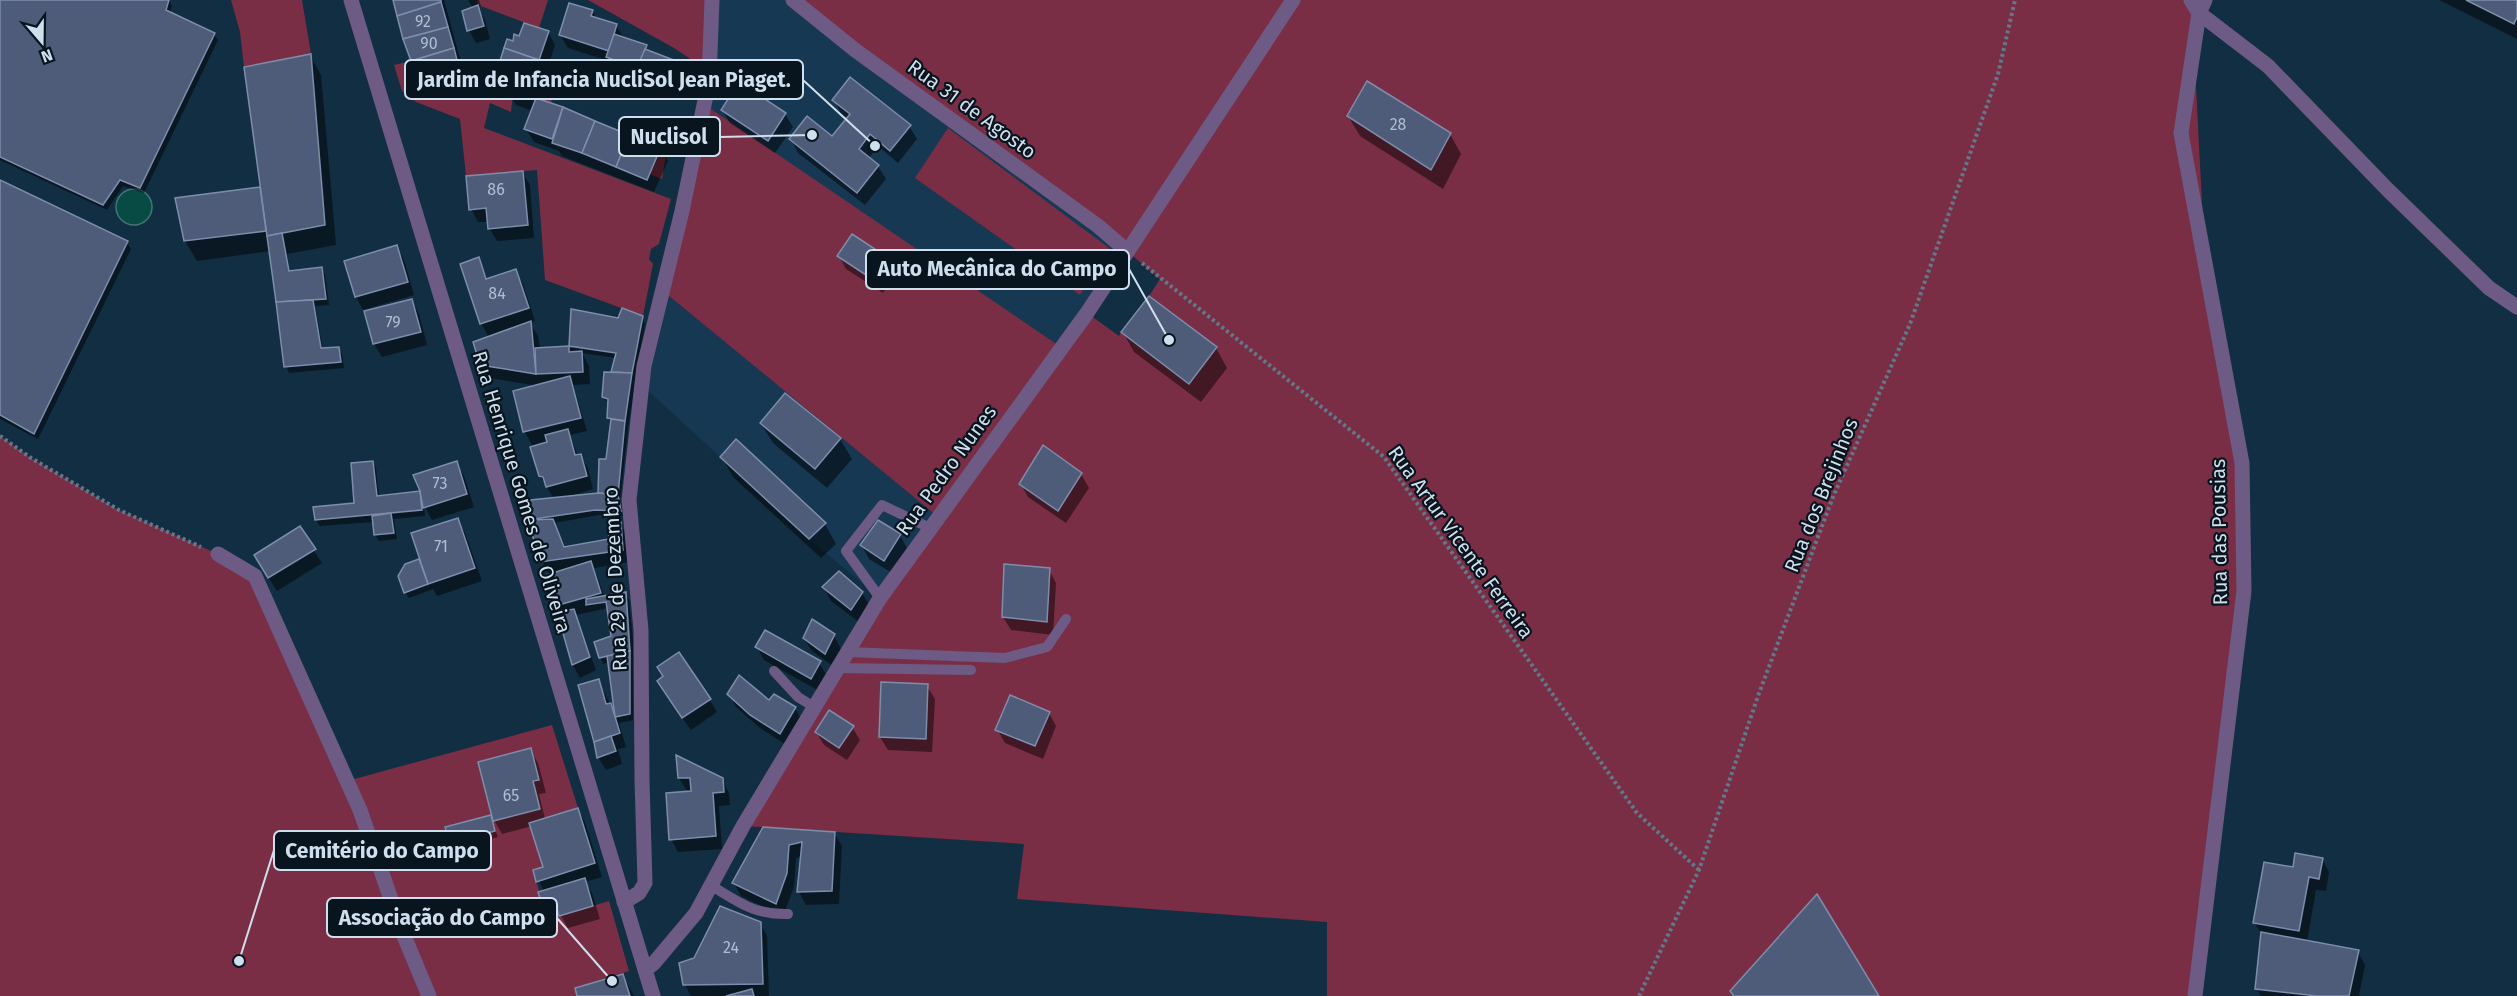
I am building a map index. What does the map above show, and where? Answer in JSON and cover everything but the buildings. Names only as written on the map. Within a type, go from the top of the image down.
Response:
[{"type":"street","name":"Rua Henrique Gomes de Oliveira","points":[[351,0],[653,996]]},
{"type":"street","name":"Rua 29 de Dezembro","points":[[624,902],[639,893],[645,883],[641,630],[629,500],[644,366],[682,210],[709,81],[712,0]]},
{"type":"street","name":"Rua 31 de Agosto","points":[[793,0],[855,50],[1098,226],[1127,251]]},
{"type":"street","name":"Rua Pedro Nunes","points":[[645,970],[696,913],[743,826],[880,598],[1087,313],[1293,0]]},
{"type":"street","points":[[2198,4],[2268,66],[2396,198],[2489,288],[2517,307]]},
{"type":"street","name":"Rua das Pousias","points":[[2195,996],[2244,591],[2242,463],[2181,133],[2198,4]]},
{"type":"street","points":[[218,554],[255,576],[360,810],[402,931],[429,996]]},
{"type":"lane","points":[[880,598],[846,552],[882,505],[930,528]]},
{"type":"lane","points":[[847,652],[1005,658],[1047,647],[1066,619]]},
{"type":"lane","points":[[837,668],[971,670]]},
{"type":"lane","points":[[774,671],[798,697],[814,707]]},
{"type":"lane","points":[[712,886],[737,902],[767,914],[788,914]]},
{"type":"path","name":"Rua dos Brejinhos","points":[[1639,996],[1699,870],[1758,696],[1833,497],[1910,324],[1998,74],[2015,0]]},
{"type":"path","name":"Rua Artur Vicente Ferreira","points":[[1127,251],[1384,457],[1637,813],[1699,870]]},
{"type":"path","points":[[0,436],[31,458],[119,510],[218,554]]},
{"type":"shaded area","points":[[231,0],[302,0],[311,54],[244,67],[240,32]]},
{"type":"shaded area","points":[[477,0],[548,0],[539,28],[478,5]]},
{"type":"shaded area","points":[[588,0],[712,0],[710,72],[674,48]]},
{"type":"shaded area","points":[[712,0],[793,0],[1127,251],[1061,347],[705,106]]},
{"type":"shaded area","points":[[793,0],[2205,0],[2194,48],[2205,261],[2242,463],[2244,591],[2195,996],[1327,996],[1327,922],[1017,899],[1024,844],[743,826],[937,516],[663,291],[705,105],[1061,347],[1087,313],[1119,336],[1121,332],[1189,383],[1217,347],[1149,296],[1160,279],[1127,251]]},
{"type":"shaded area","points":[[457,60],[464,72],[494,61],[493,74],[511,79],[507,92],[513,94],[511,112],[490,103],[484,128],[671,199],[659,244],[651,249],[649,259],[653,264],[643,316],[545,280],[537,170],[466,176],[460,119],[416,102],[402,91],[394,65],[411,61],[418,84],[454,73],[451,62]]},
{"type":"shaded area","points":[[684,65],[687,66],[682,100],[671,95]]},
{"type":"shaded area","points":[[533,78],[544,82],[543,88],[554,92],[551,103],[527,96]]},
{"type":"shaded area","points":[[645,127],[669,137],[662,179],[649,174],[661,147],[643,140]]},
{"type":"shaded area","points":[[948,128],[1109,248],[1080,295],[915,178]]},
{"type":"shaded area","points":[[134,189],[147,194],[152,207],[147,220],[134,225],[121,220],[116,207],[121,194]]},
{"type":"shaded area","points":[[663,291],[938,516],[880,598],[809,539],[642,385]]},
{"type":"shaded area","points":[[0,436],[31,458],[117,509],[218,554],[255,576],[347,781],[552,725],[578,808],[529,823],[543,867],[533,871],[548,919],[609,901],[629,971],[575,988],[577,996],[0,996]]},
{"type":"place","name":"Nuclisol","points":[[812,135]]},
{"type":"place","name":"Jardim de Infancia NucliSol Jean Piaget.","points":[[875,146]]},
{"type":"place","name":"Auto Mecânica do Campo","points":[[1169,340]]},
{"type":"place","name":"Cemitério do Campo","points":[[239,961]]},
{"type":"place","name":"Associação do Campo","points":[[612,981]]}]
